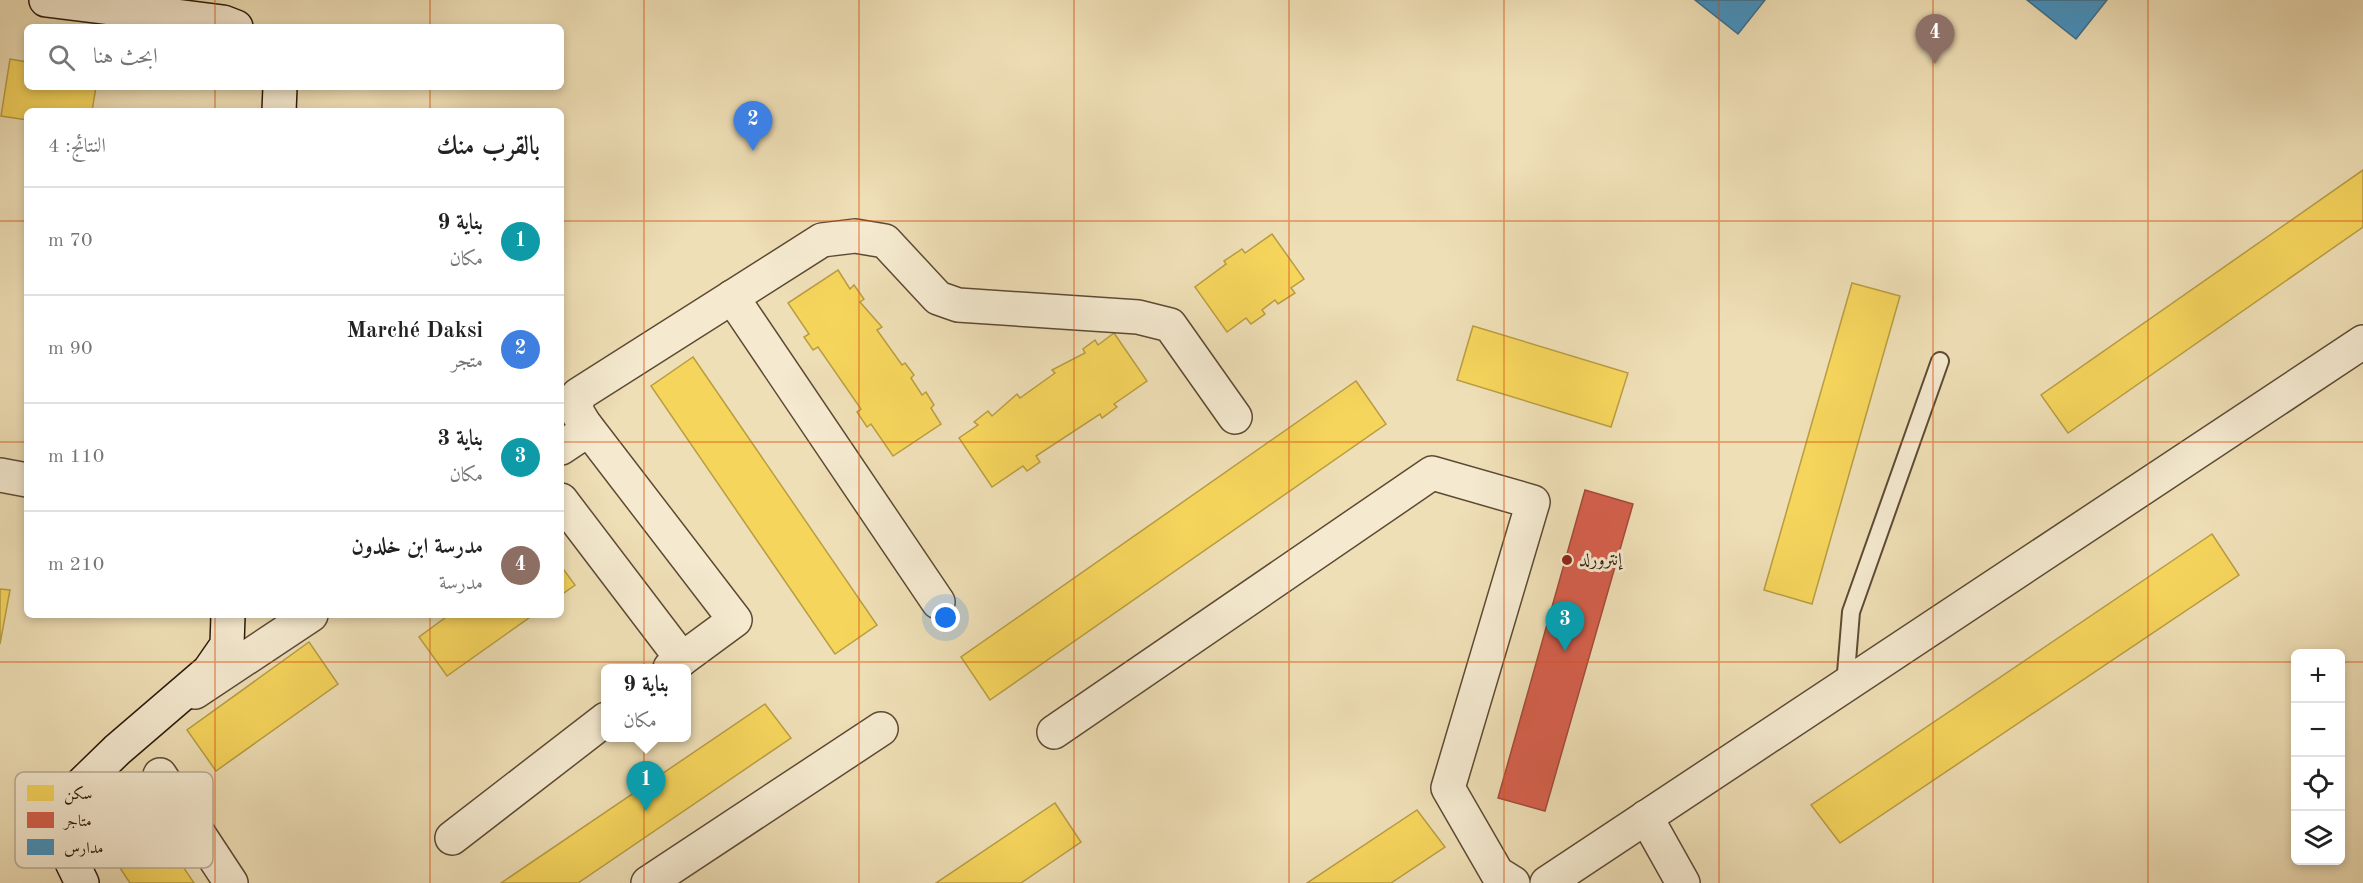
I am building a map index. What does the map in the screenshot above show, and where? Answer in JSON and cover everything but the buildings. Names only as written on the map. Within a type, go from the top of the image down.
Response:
[{"type":"street","points":[[46,0],[228,24]]},
{"type":"street","points":[[279,108],[280,90]]},
{"type":"street","points":[[564,504],[676,664],[735,620],[586,426],[576,410],[578,395],[822,240],[855,236],[885,241],[938,298],[958,305],[1138,317],[1170,325],[1235,417]]},
{"type":"street","points":[[732,297],[938,602]]},
{"type":"street","points":[[1547,883],[2363,342]]},
{"type":"street","points":[[564,446],[588,430],[586,426]]},
{"type":"street","points":[[1054,732],[1432,473],[1533,502],[1448,788],[1498,880]]},
{"type":"street","points":[[0,475],[24,479]]},
{"type":"street","points":[[95,772],[209,671],[227,645],[228,618]]},
{"type":"street","points":[[148,723],[306,618]]},
{"type":"street","points":[[452,838],[601,723]]},
{"type":"street","points":[[648,883],[881,729]]},
{"type":"street","points":[[1646,817],[1683,883]]},
{"type":"street","points":[[213,856],[231,883]]},
{"type":"street","points":[[75,868],[82,883]]},
{"type":"lane","points":[[1845,685],[1851,612],[1940,361]]},
{"type":"place","name":"مدرسة ابن خلدون","points":[[1935,64]]},
{"type":"place","name":"Marché Daksi","points":[[753,151]]},
{"type":"place","name":"إنترورلد","points":[[1567,560]]},
{"type":"place","name":"بناية 3","points":[[1565,651]]},
{"type":"place","name":"بناية 9","points":[[646,811]]}]
